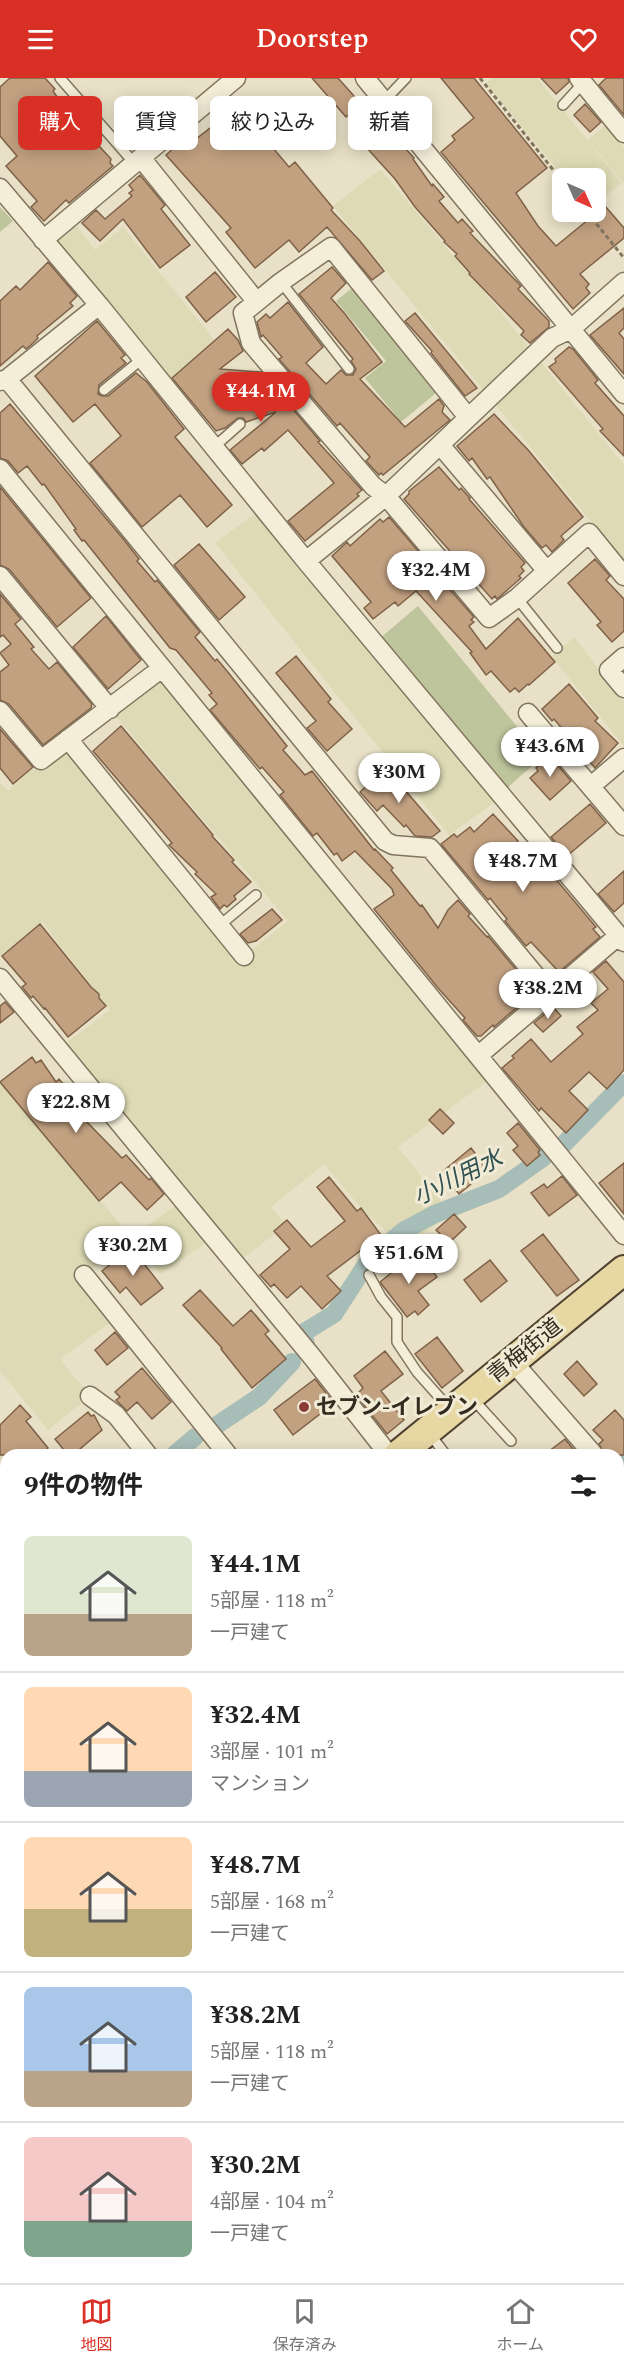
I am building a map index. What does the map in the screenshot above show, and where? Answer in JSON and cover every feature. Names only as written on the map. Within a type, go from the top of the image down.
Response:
[{"type":"main road","name":"青梅街道","points":[[407,1449],[624,1270]]},
{"type":"street","points":[[43,240],[236,78]]},
{"type":"street","points":[[365,78],[380,96]]},
{"type":"street","points":[[586,82],[624,133]]},
{"type":"street","points":[[424,150],[624,394]]},
{"type":"street","points":[[138,161],[256,301]]},
{"type":"street","points":[[0,188],[99,305],[306,561],[621,939],[550,993],[479,1055]]},
{"type":"street","points":[[467,416],[331,247],[281,282],[243,313],[250,343],[373,486],[386,496],[489,618],[517,598],[589,533],[624,576]]},
{"type":"street","points":[[306,561],[386,496],[441,446],[467,416],[552,338],[571,329],[624,282]]},
{"type":"street","points":[[99,305],[4,380],[385,842],[393,845],[430,848],[550,993]]},
{"type":"street","points":[[441,446],[547,571]]},
{"type":"street","points":[[0,469],[624,1235]]},
{"type":"street","points":[[0,576],[110,709]]},
{"type":"street","points":[[624,657],[609,670],[624,688]]},
{"type":"street","points":[[0,711],[41,760],[162,668]]},
{"type":"street","points":[[528,713],[624,826]]},
{"type":"street","points":[[68,739],[244,956]]},
{"type":"street","points":[[591,786],[624,758]]},
{"type":"street","points":[[0,978],[314,1358],[407,1449]]},
{"type":"street","points":[[84,1275],[223,1449]]},
{"type":"street","points":[[512,1361],[589,1449]]},
{"type":"street","points":[[90,1396],[116,1415],[143,1449]]},
{"type":"lane","points":[[60,78],[138,161]]},
{"type":"lane","points":[[392,96],[406,78]]},
{"type":"lane","points":[[563,105],[586,82]]},
{"type":"lane","points":[[281,282],[349,369]]},
{"type":"lane","points":[[104,390],[142,359]]},
{"type":"lane","points":[[214,447],[240,424]]},
{"type":"lane","points":[[517,598],[557,648]]},
{"type":"lane","points":[[219,926],[256,895]]},
{"type":"lane","points":[[369,1275],[381,1297],[397,1317],[397,1342],[417,1372],[511,1441]]},
{"type":"path","points":[[480,78],[552,168]]},
{"type":"path","points":[[595,222],[624,258]]},
{"type":"shaded area","points":[[492,78],[537,78],[622,183],[606,196],[606,168],[556,168],[486,83]]},
{"type":"shaded area","points":[[606,125],[624,148],[624,183],[588,140]]},
{"type":"shaded area","points":[[380,169],[490,299],[624,465],[624,562],[333,206]]},
{"type":"shaded area","points":[[72,225],[78,227],[95,250],[123,227],[218,345],[170,384],[56,245],[57,239]]},
{"type":"shaded area","points":[[262,508],[502,797],[449,835],[215,543]]},
{"type":"shaded area","points":[[574,637],[624,702],[624,746],[552,657]]},
{"type":"shaded area","points":[[162,668],[495,1075],[398,1147],[451,1214],[414,1241],[387,1232],[361,1208],[324,1164],[271,1207],[286,1225],[236,1264],[213,1238],[160,1274],[131,1238],[84,1275],[118,1317],[60,1359],[90,1396],[48,1430],[0,1371],[0,1081],[131,1237],[182,1201],[58,1049],[110,1010],[42,922],[0,956],[0,782],[8,791],[41,760],[68,739],[244,956],[288,921],[110,709]]},
{"type":"green space","points":[[0,207],[13,221],[0,232]]},
{"type":"green space","points":[[352,288],[436,393],[401,422],[365,378],[386,361],[336,301]]},
{"type":"green space","points":[[418,606],[542,757],[506,789],[379,639]]},
{"type":"building","points":[[10,78],[45,78],[55,89],[53,91],[56,96],[18,96],[18,150],[102,149],[111,159],[110,163],[113,166],[69,203],[66,200],[44,221],[31,207],[37,201],[6,166],[17,156],[0,136],[0,87]]},
{"type":"building","points":[[312,78],[338,78],[354,96],[348,96],[348,115],[346,117],[336,106],[336,96],[328,96]]},
{"type":"building","points":[[441,78],[474,78],[547,168],[516,193],[538,226],[556,246],[585,222],[606,222],[606,207],[624,228],[624,238],[580,274],[589,284],[586,288],[590,293],[573,309],[441,152],[455,140],[452,136],[474,118]]},
{"type":"building","points":[[541,78],[568,78],[569,82],[556,94]]},
{"type":"building","points":[[606,78],[624,78],[624,115],[599,85]]},
{"type":"building","points":[[585,104],[601,122],[590,132],[574,115]]},
{"type":"building","points":[[210,128],[210,150],[275,150],[289,167],[295,162],[333,208],[331,210],[384,271],[372,280],[327,227],[299,252],[289,240],[255,268],[226,232],[231,228],[166,155],[172,150],[198,150],[198,137]]},
{"type":"building","points":[[369,150],[407,150],[432,186],[433,184],[444,197],[439,201],[458,223],[462,219],[473,231],[470,233],[521,286],[518,289],[549,321],[549,327],[530,343],[521,335],[524,331],[469,274],[455,256],[457,254],[415,207],[395,179]]},
{"type":"building","points":[[140,175],[165,205],[161,209],[190,245],[160,268],[123,219],[100,241],[82,223],[96,210],[105,219],[132,196],[129,193],[133,190],[129,185]]},
{"type":"building","points":[[48,262],[77,296],[70,303],[73,306],[37,336],[38,338],[31,345],[26,349],[23,346],[0,366],[0,301],[16,286],[20,290]]},
{"type":"building","points":[[332,267],[346,283],[331,298],[382,362],[360,379],[405,427],[439,399],[444,406],[442,412],[450,420],[383,475],[381,473],[379,475],[366,461],[370,457],[340,423],[337,426],[279,359],[282,357],[263,335],[261,337],[257,322],[266,314],[270,318],[288,302],[323,347],[306,363],[326,384],[341,370],[346,375],[353,375],[356,369],[351,361],[353,359],[299,294]]},
{"type":"building","points":[[215,272],[236,297],[206,322],[186,297]]},
{"type":"building","points":[[624,308],[624,328],[619,333],[624,339],[624,374],[590,335]]},
{"type":"building","points":[[415,313],[477,388],[465,396],[431,353],[432,351],[405,321]]},
{"type":"building","points":[[97,321],[125,355],[121,358],[126,363],[99,385],[98,394],[108,396],[136,373],[147,382],[184,429],[175,437],[232,505],[207,527],[180,495],[142,527],[90,463],[121,436],[95,404],[73,422],[35,376]]},
{"type":"building","points":[[228,329],[238,340],[243,351],[220,369],[261,372],[320,441],[318,442],[362,490],[357,494],[359,496],[305,541],[288,521],[334,483],[288,430],[264,451],[262,448],[242,464],[230,450],[276,412],[246,422],[243,418],[238,418],[225,428],[216,431],[172,378]]},
{"type":"building","points":[[569,347],[598,380],[595,383],[624,416],[624,456],[600,431],[603,429],[549,367]]},
{"type":"building","points":[[10,404],[125,541],[139,559],[137,561],[155,582],[157,580],[200,632],[195,637],[215,661],[217,659],[287,746],[283,750],[305,775],[312,771],[374,850],[393,868],[391,870],[420,906],[422,905],[438,928],[448,910],[458,900],[470,914],[468,916],[535,992],[494,1027],[493,1025],[481,1036],[477,1036],[463,1020],[465,1018],[374,909],[394,895],[392,889],[355,851],[342,861],[337,853],[334,855],[317,833],[313,836],[280,795],[284,792],[262,767],[260,769],[210,710],[217,704],[209,695],[212,693],[176,650],[170,648],[84,540],[82,541],[44,484],[42,485],[27,466],[18,473],[8,461],[0,458],[0,413]]},
{"type":"building","points":[[494,414],[529,451],[583,517],[561,536],[564,540],[552,552],[546,545],[542,548],[524,527],[490,477],[487,479],[472,458],[469,461],[457,446]]},
{"type":"building","points":[[439,467],[459,490],[461,488],[470,498],[525,563],[521,567],[524,571],[519,576],[521,578],[497,599],[495,596],[492,599],[404,499],[409,491]]},
{"type":"building","points":[[0,487],[91,598],[57,627],[9,569],[0,565]]},
{"type":"building","points":[[389,517],[419,552],[416,556],[474,617],[471,620],[474,622],[469,626],[486,649],[518,618],[555,662],[519,692],[515,688],[510,692],[491,671],[486,675],[470,653],[472,652],[416,591],[398,606],[395,602],[373,619],[364,608],[371,602],[332,556],[347,542],[350,546],[380,519],[383,522]]},
{"type":"building","points":[[199,544],[245,597],[219,620],[174,565]]},
{"type":"building","points":[[595,559],[610,576],[606,580],[624,599],[624,631],[612,642],[597,625],[601,622],[568,583]]},
{"type":"building","points":[[0,594],[21,619],[15,624],[34,647],[31,649],[49,669],[57,662],[92,704],[91,708],[43,745],[9,704],[0,700],[0,672],[9,665],[0,653],[11,644],[3,635],[0,637]]},
{"type":"building","points":[[106,616],[141,660],[108,689],[73,647]]},
{"type":"building","points":[[296,656],[331,699],[328,702],[352,729],[327,751],[307,728],[316,721],[276,673]]},
{"type":"building","points":[[569,684],[598,718],[595,721],[618,743],[595,768],[554,719],[552,721],[542,709]]},
{"type":"building","points":[[121,726],[251,882],[234,896],[236,899],[227,907],[224,905],[220,909],[211,897],[216,894],[169,845],[172,843],[93,751]]},
{"type":"building","points":[[0,729],[33,767],[13,784],[0,768]]},
{"type":"building","points":[[550,756],[571,781],[550,800],[530,778],[538,771],[536,768]]},
{"type":"building","points":[[386,768],[440,831],[432,837],[415,836],[383,805],[377,811],[360,792]]},
{"type":"building","points":[[590,804],[606,823],[567,856],[551,837]]},
{"type":"building","points":[[493,814],[518,841],[512,846],[540,879],[549,871],[596,927],[593,929],[600,937],[559,972],[531,942],[526,946],[490,898],[488,900],[441,844],[454,834],[457,837],[470,827],[474,832]]},
{"type":"building","points":[[624,871],[624,903],[614,912],[598,894]]},
{"type":"building","points":[[272,909],[282,920],[256,941],[248,943],[240,934]]},
{"type":"building","points":[[40,924],[99,994],[99,998],[106,1006],[68,1037],[45,1008],[33,996],[31,998],[22,987],[26,984],[2,956]]},
{"type":"building","points":[[606,961],[624,982],[624,1070],[607,1089],[589,1072],[569,1091],[588,1110],[566,1133],[541,1108],[539,1111],[502,1068],[531,1039],[551,1062],[583,1034],[577,1027],[598,1010],[591,1003],[608,989],[593,972]]},
{"type":"building","points":[[5,1002],[14,1012],[0,1023],[0,1006]]},
{"type":"building","points":[[553,1007],[561,1016],[543,1032],[534,1023]]},
{"type":"building","points":[[32,1057],[36,1063],[41,1060],[56,1082],[59,1079],[91,1116],[86,1121],[122,1158],[126,1155],[149,1180],[151,1178],[164,1194],[147,1210],[121,1182],[99,1201],[0,1082]]},
{"type":"building","points":[[440,1109],[454,1123],[443,1134],[429,1120]]},
{"type":"building","points":[[518,1123],[540,1150],[538,1152],[540,1155],[527,1166],[513,1150],[518,1146],[507,1133]]},
{"type":"building","points":[[471,1148],[488,1170],[459,1194],[442,1172]]},
{"type":"building","points":[[624,1163],[624,1214],[599,1183]]},
{"type":"building","points":[[562,1176],[577,1195],[549,1216],[531,1193],[544,1184],[547,1188]]},
{"type":"building","points":[[329,1177],[357,1211],[361,1208],[381,1235],[327,1276],[341,1291],[322,1309],[301,1286],[287,1298],[274,1284],[271,1287],[260,1275],[290,1249],[274,1231],[287,1220],[311,1247],[345,1221],[317,1187]]},
{"type":"building","points":[[454,1214],[466,1227],[449,1243],[436,1230]]},
{"type":"building","points":[[543,1234],[579,1280],[557,1296],[521,1251]]},
{"type":"building","points":[[131,1247],[163,1288],[141,1305],[126,1287],[120,1293],[102,1271]]},
{"type":"building","points":[[412,1256],[417,1263],[423,1259],[437,1277],[418,1291],[429,1305],[418,1315],[415,1311],[407,1317],[380,1282]]},
{"type":"building","points":[[490,1260],[507,1281],[481,1302],[464,1280]]},
{"type":"building","points":[[200,1290],[233,1326],[251,1310],[269,1331],[265,1334],[286,1359],[252,1388],[222,1348],[183,1305]]},
{"type":"building","points":[[115,1332],[128,1348],[107,1365],[95,1350]]},
{"type":"building","points":[[437,1337],[463,1371],[442,1388],[415,1354]]},
{"type":"building","points":[[385,1351],[403,1374],[381,1391],[404,1420],[387,1434],[356,1395],[363,1388],[354,1376]]},
{"type":"building","points":[[577,1361],[597,1384],[584,1396],[564,1374]]},
{"type":"building","points":[[142,1368],[171,1402],[152,1419],[137,1402],[127,1411],[116,1400],[120,1397],[115,1392]]},
{"type":"building","points":[[315,1379],[334,1403],[293,1435],[274,1410]]},
{"type":"building","points":[[20,1405],[31,1417],[26,1421],[48,1448],[0,1449],[0,1425]]},
{"type":"building","points":[[615,1410],[624,1420],[624,1449],[602,1449],[599,1444],[603,1440],[593,1430]]},
{"type":"building","points":[[88,1412],[91,1416],[94,1415],[102,1430],[80,1449],[63,1449],[55,1439]]},
{"type":"building","points":[[565,1439],[573,1449],[552,1449]]},
{"type":"waterway","name":"小川用水","points":[[562,1146],[624,1083]]},
{"type":"waterway","name":"小川用水","points":[[306,1344],[303,1333],[334,1314],[369,1260],[403,1231],[435,1214],[499,1189],[543,1158]]},
{"type":"waterway","name":"小川用水","points":[[217,1425],[259,1397],[292,1362]]},
{"type":"waterway","name":"小川用水","points":[[181,1449],[195,1437]]},
{"type":"place","name":"セブン-イレブン","points":[[304,1407]]}]
